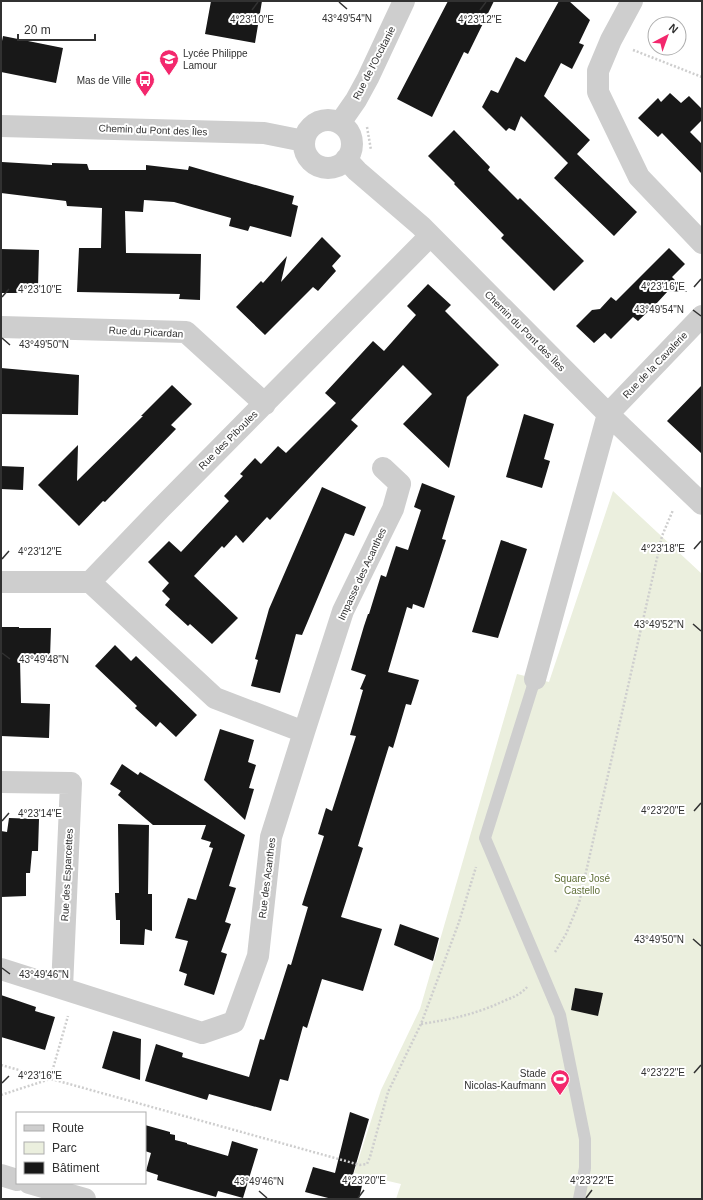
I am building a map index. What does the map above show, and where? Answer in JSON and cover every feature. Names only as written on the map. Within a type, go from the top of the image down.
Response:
[{"type":"street","name":"Rue de l'Occitanie","points":[[340,123],[356,100],[368,78],[404,1]]},
{"type":"street","points":[[632,1],[611,40],[598,71],[598,92],[639,178],[702,243]]},
{"type":"street","points":[[327,119],[340,123],[346,128],[352,143],[350,152],[346,159],[335,167],[322,167],[315,164],[306,155],[304,148],[304,141],[309,128],[320,121],[327,119]]},
{"type":"street","name":"Chemin du Pont des Îles","points":[[1,126],[264,133],[304,141]]},
{"type":"street","name":"Chemin du Pont des Îles","points":[[346,159],[357,171],[421,226],[608,414],[702,504]]},
{"type":"street","name":"Rue des Piboules","points":[[90,582],[161,508],[430,236]]},
{"type":"street","name":"Rue de la Cavalerie","points":[[608,414],[702,316]]},
{"type":"street","name":"Rue du Picardan","points":[[1,328],[186,332],[265,404]]},
{"type":"street","points":[[535,679],[608,414]]},
{"type":"street","name":"Impasse des Acanthes","points":[[304,732],[343,611],[393,509],[400,484],[384,468]]},
{"type":"street","points":[[1,582],[90,582],[215,698],[304,732]]},
{"type":"street","name":"Rue des Acanthes","points":[[1,969],[202,1033],[234,1022],[258,956],[271,836],[304,732]]},
{"type":"street","name":"Rue des Esparcettes","points":[[1,782],[71,784],[68,990]]},
{"type":"street","points":[[1,1175],[16,1180]]},
{"type":"street","points":[[32,1184],[85,1199]]},
{"type":"lane","points":[[535,679],[485,838],[560,1015],[586,1139],[585,1168],[579,1199]]},
{"type":"path","points":[[611,40],[702,77]]},
{"type":"path","points":[[422,1024],[461,1018],[489,1008],[522,992],[542,972],[566,934],[578,903],[662,536],[674,508],[680,514]]},
{"type":"path","points":[[1,1065],[360,1165],[367,1164],[388,1092],[422,1024],[459,922],[485,838]]},
{"type":"path","points":[[50,1079],[68,990]]},
{"type":"path","points":[[1,1095],[50,1079]]},
{"type":"green space","name":"Square José Castello","points":[[613,491],[702,574],[702,1199],[396,1199],[401,1184],[354,1173],[381,1090],[420,1009],[517,674],[549,682]]},
{"type":"building","points":[[211,1],[262,1],[255,43],[205,34]]},
{"type":"building","points":[[448,1],[494,1],[468,54],[464,52],[432,117],[397,99]]},
{"type":"building","points":[[559,1],[569,1],[590,20],[579,43],[584,45],[572,69],[561,63],[544,96],[590,140],[577,154],[637,212],[614,236],[554,178],[568,163],[521,116],[515,131],[509,128],[506,131],[482,107],[491,90],[498,93],[516,57],[525,62]]},
{"type":"building","points":[[3,36],[63,48],[56,83],[1,72],[1,46]]},
{"type":"building","points":[[670,93],[681,103],[689,96],[702,109],[702,120],[690,132],[702,144],[702,174],[662,133],[658,137],[638,118],[658,98],[661,102]]},
{"type":"building","points":[[454,130],[490,167],[488,170],[518,200],[520,198],[584,261],[554,291],[501,238],[504,235],[428,156]]},
{"type":"building","points":[[2,162],[52,165],[52,163],[87,164],[89,170],[146,170],[146,165],[188,170],[189,166],[294,196],[292,204],[298,206],[291,237],[250,226],[248,231],[229,226],[231,218],[174,202],[144,200],[143,212],[125,211],[126,253],[201,254],[200,300],[179,299],[180,294],[77,292],[79,248],[101,248],[102,208],[67,206],[66,201],[1,193]]},
{"type":"building","points":[[322,237],[341,256],[332,266],[336,271],[318,291],[313,287],[265,335],[236,307],[261,281],[263,283],[287,256],[281,282]]},
{"type":"building","points":[[669,248],[685,264],[672,277],[687,292],[668,291],[638,321],[633,317],[611,339],[605,333],[594,343],[576,326],[592,310],[600,309],[611,297],[616,301]]},
{"type":"building","points":[[1,249],[39,250],[38,288],[22,287],[22,293],[1,293]]},
{"type":"building","points":[[428,284],[451,305],[445,311],[499,365],[467,397],[449,468],[403,424],[432,394],[403,365],[351,420],[358,426],[270,520],[267,517],[243,543],[236,535],[224,548],[222,546],[194,576],[238,618],[212,644],[190,624],[188,626],[165,605],[170,599],[162,591],[169,583],[148,562],[169,541],[181,552],[229,501],[224,496],[243,476],[240,474],[255,458],[261,464],[278,446],[286,453],[336,403],[325,393],[373,341],[384,351],[416,315],[407,306]]},
{"type":"building","points":[[1,368],[79,375],[78,415],[1,414]]},
{"type":"building","points":[[172,385],[192,404],[171,425],[176,429],[105,502],[103,501],[79,526],[38,485],[78,445],[77,481]]},
{"type":"building","points":[[702,385],[702,454],[667,421]]},
{"type":"building","points":[[524,414],[554,424],[544,459],[550,461],[542,488],[506,477]]},
{"type":"building","points":[[1,466],[24,467],[23,490],[1,489]]},
{"type":"building","points":[[422,483],[455,496],[442,539],[446,540],[424,608],[413,604],[412,609],[407,607],[388,672],[419,680],[411,705],[406,704],[393,748],[389,746],[358,846],[363,848],[341,917],[382,929],[363,991],[322,979],[307,1028],[303,1026],[288,1081],[280,1079],[271,1111],[209,1094],[207,1100],[145,1081],[156,1044],[183,1053],[182,1057],[249,1077],[260,1039],[264,1040],[288,964],[291,965],[308,907],[302,905],[324,836],[318,834],[326,808],[332,811],[356,736],[350,735],[363,690],[360,689],[366,675],[351,670],[381,575],[386,577],[396,546],[408,550],[421,510],[414,507]]},
{"type":"building","points":[[322,487],[366,507],[354,536],[345,533],[302,635],[296,634],[280,693],[251,686],[258,660],[255,659],[269,609]]},
{"type":"building","points":[[501,540],[527,549],[498,638],[472,632]]},
{"type":"building","points":[[1,627],[51,628],[50,658],[20,658],[21,703],[50,704],[49,738],[1,736]]},
{"type":"building","points":[[115,645],[131,661],[136,656],[197,715],[176,737],[160,722],[156,727],[135,708],[137,706],[95,666]]},
{"type":"building","points":[[220,729],[254,740],[248,762],[256,765],[249,788],[254,789],[245,820],[204,780]]},
{"type":"building","points":[[122,764],[138,775],[140,772],[245,835],[229,886],[236,888],[225,922],[231,924],[221,952],[227,954],[214,995],[184,985],[187,974],[179,971],[188,941],[175,938],[188,898],[196,900],[213,848],[209,847],[211,842],[201,839],[206,825],[153,825],[118,795],[121,791],[110,784]]},
{"type":"building","points":[[9,818],[39,819],[38,851],[32,851],[30,873],[26,873],[26,896],[1,897],[1,831],[7,832]]},
{"type":"building","points":[[118,824],[149,825],[148,894],[152,894],[152,931],[145,929],[144,945],[120,944],[120,920],[116,920],[115,893],[119,893]]},
{"type":"building","points":[[400,924],[439,938],[433,961],[394,945]]},
{"type":"building","points":[[575,988],[603,993],[598,1016],[571,1010]]},
{"type":"building","points":[[1,995],[36,1007],[35,1011],[55,1017],[45,1050],[1,1037]]},
{"type":"building","points":[[113,1031],[141,1039],[140,1080],[102,1068]]},
{"type":"building","points":[[350,1112],[369,1119],[352,1178],[363,1181],[359,1199],[332,1199],[305,1192],[313,1167],[335,1173]]},
{"type":"building","points":[[146,1125],[170,1132],[170,1134],[175,1135],[175,1140],[228,1156],[232,1141],[258,1149],[243,1198],[218,1191],[216,1197],[157,1180],[158,1175],[146,1171],[151,1153],[146,1151]]},
{"type":"place","name":"Lycée Philippe Lamour","points":[[169,76]]},
{"type":"place","name":"Mas de Ville","points":[[145,97]]},
{"type":"place","name":"Stade Nicolas-Kaufmann","points":[[560,1096]]}]
